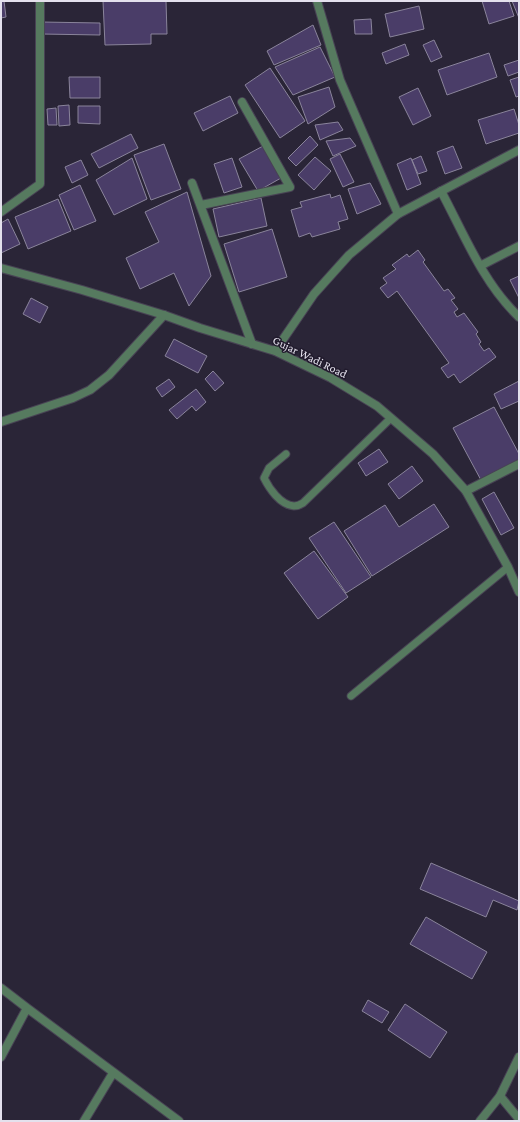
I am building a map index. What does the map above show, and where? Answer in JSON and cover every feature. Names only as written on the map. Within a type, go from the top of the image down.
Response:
[{"type":"street","points":[[1,212],[40,184],[40,1]]},
{"type":"street","points":[[317,1],[340,80],[398,214]]},
{"type":"street","points":[[200,205],[290,187],[242,102]]},
{"type":"street","points":[[275,351],[314,294],[344,260],[398,214],[519,150]]},
{"type":"street","points":[[192,184],[252,344]]},
{"type":"street","points":[[441,191],[480,266],[504,303],[519,317]]},
{"type":"street","points":[[480,266],[519,246]]},
{"type":"street","name":"Gujar Wadi Road","points":[[1,268],[82,290],[275,351],[331,378],[377,406],[433,454],[466,491],[508,567],[519,592]]},
{"type":"street","points":[[1,422],[73,398],[90,390],[109,375],[164,315]]},
{"type":"street","points":[[466,491],[519,464]]},
{"type":"street","points":[[1,988],[179,1121]]},
{"type":"street","points":[[1,1057],[27,1008]]},
{"type":"street","points":[[480,1121],[500,1096],[519,1057]]},
{"type":"street","points":[[84,1121],[113,1072]]},
{"type":"street","points":[[500,1096],[519,1119]]},
{"type":"lane","points":[[286,454],[269,468],[264,478],[271,491],[287,504],[295,507],[303,504],[391,418]]},
{"type":"lane","points":[[351,696],[508,567]]},
{"type":"building","points":[[1,1],[4,1],[6,17],[1,18]]},
{"type":"building","points":[[103,1],[166,1],[167,34],[151,34],[151,44],[105,45]]},
{"type":"building","points":[[482,1],[509,1],[514,16],[489,24]]},
{"type":"building","points":[[512,1],[519,1],[519,18]]},
{"type":"building","points":[[419,6],[424,29],[390,37],[385,14]]},
{"type":"building","points":[[371,19],[372,34],[355,34],[354,20]]},
{"type":"building","points":[[41,22],[100,23],[100,35],[41,34]]},
{"type":"building","points":[[313,25],[321,45],[274,65],[267,51]]},
{"type":"building","points":[[434,40],[442,57],[431,62],[423,45]]},
{"type":"building","points":[[405,44],[409,55],[386,64],[382,53]]},
{"type":"building","points":[[320,47],[335,77],[293,95],[275,67]]},
{"type":"building","points":[[489,53],[497,77],[447,95],[438,70]]},
{"type":"building","points":[[519,60],[519,72],[508,76],[504,65]]},
{"type":"building","points":[[270,68],[305,121],[280,138],[245,85]]},
{"type":"building","points":[[69,77],[100,77],[100,98],[70,98]]},
{"type":"building","points":[[519,77],[519,96],[516,97],[510,80]]},
{"type":"building","points":[[329,87],[335,107],[308,124],[298,97]]},
{"type":"building","points":[[418,88],[431,116],[413,125],[399,97]]},
{"type":"building","points":[[230,96],[238,113],[203,131],[194,113]]},
{"type":"building","points":[[69,105],[70,125],[59,126],[58,106]]},
{"type":"building","points":[[78,106],[100,106],[100,124],[78,123]]},
{"type":"building","points":[[56,108],[57,125],[48,125],[47,109]]},
{"type":"building","points":[[514,109],[519,125],[519,133],[486,144],[478,120]]},
{"type":"building","points":[[338,122],[343,130],[320,140],[315,125]]},
{"type":"building","points":[[131,134],[138,148],[99,168],[91,154]]},
{"type":"building","points":[[310,136],[318,145],[296,166],[288,158]]},
{"type":"building","points":[[350,138],[356,146],[333,156],[326,141]]},
{"type":"building","points":[[164,144],[181,189],[151,200],[134,155]]},
{"type":"building","points":[[263,146],[281,178],[258,191],[239,159]]},
{"type":"building","points":[[453,146],[462,168],[445,174],[437,152]]},
{"type":"building","points":[[340,154],[354,182],[343,187],[330,159]]},
{"type":"building","points":[[421,156],[427,171],[418,174],[412,160]]},
{"type":"building","points":[[315,157],[331,171],[314,190],[298,175]]},
{"type":"building","points":[[132,158],[147,199],[114,215],[96,180]]},
{"type":"building","points":[[232,158],[242,187],[224,193],[214,164]]},
{"type":"building","points":[[411,158],[421,184],[407,190],[397,164]]},
{"type":"building","points":[[81,160],[88,175],[72,183],[65,167]]},
{"type":"building","points":[[370,183],[381,204],[357,214],[348,189]]},
{"type":"building","points":[[80,185],[96,221],[74,230],[59,195]]},
{"type":"building","points":[[187,192],[211,276],[189,306],[174,273],[140,289],[126,258],[159,242],[145,212]]},
{"type":"building","points":[[330,194],[331,198],[340,195],[348,219],[338,222],[340,229],[312,237],[310,233],[299,237],[291,210],[302,207],[300,202]]},
{"type":"building","points":[[261,198],[267,226],[219,237],[213,209]]},
{"type":"building","points":[[58,199],[71,231],[28,249],[15,217]]},
{"type":"building","points":[[8,219],[20,244],[1,253],[1,223]]},
{"type":"building","points":[[272,229],[287,277],[239,292],[224,244]]},
{"type":"building","points":[[418,250],[425,260],[423,262],[444,291],[448,289],[455,298],[451,300],[458,309],[454,312],[457,317],[464,313],[478,332],[476,334],[481,342],[479,344],[484,351],[489,348],[496,357],[460,383],[454,374],[448,378],[441,368],[449,363],[397,291],[388,298],[380,288],[387,283],[383,278],[396,269],[392,265],[407,254],[409,257]]},
{"type":"building","points":[[519,276],[519,298],[510,280]]},
{"type":"building","points":[[31,298],[48,307],[40,323],[23,314]]},
{"type":"building","points":[[174,339],[207,356],[198,373],[165,356]]},
{"type":"building","points":[[213,371],[224,383],[215,391],[205,379]]},
{"type":"building","points":[[169,379],[175,387],[162,397],[156,388]]},
{"type":"building","points":[[519,381],[519,401],[501,409],[494,394]]},
{"type":"building","points":[[196,389],[206,402],[196,411],[192,406],[177,419],[169,410]]},
{"type":"building","points":[[494,407],[519,454],[519,462],[482,482],[453,428]]},
{"type":"building","points":[[379,449],[388,462],[366,476],[358,463]]},
{"type":"building","points":[[412,466],[423,481],[399,499],[388,484]]},
{"type":"building","points":[[494,492],[514,528],[501,535],[482,499]]},
{"type":"building","points":[[434,504],[449,527],[372,576],[344,531],[385,505],[399,527]]},
{"type":"building","points":[[334,522],[371,577],[346,593],[309,538]]},
{"type":"building","points":[[314,551],[348,597],[318,619],[284,573]]},
{"type":"building","points":[[431,863],[519,901],[517,910],[493,900],[486,917],[420,889]]},
{"type":"building","points":[[426,917],[487,952],[472,979],[410,944]]},
{"type":"building","points":[[368,1000],[389,1012],[382,1023],[362,1011]]},
{"type":"building","points":[[405,1004],[447,1032],[430,1058],[388,1030]]}]
